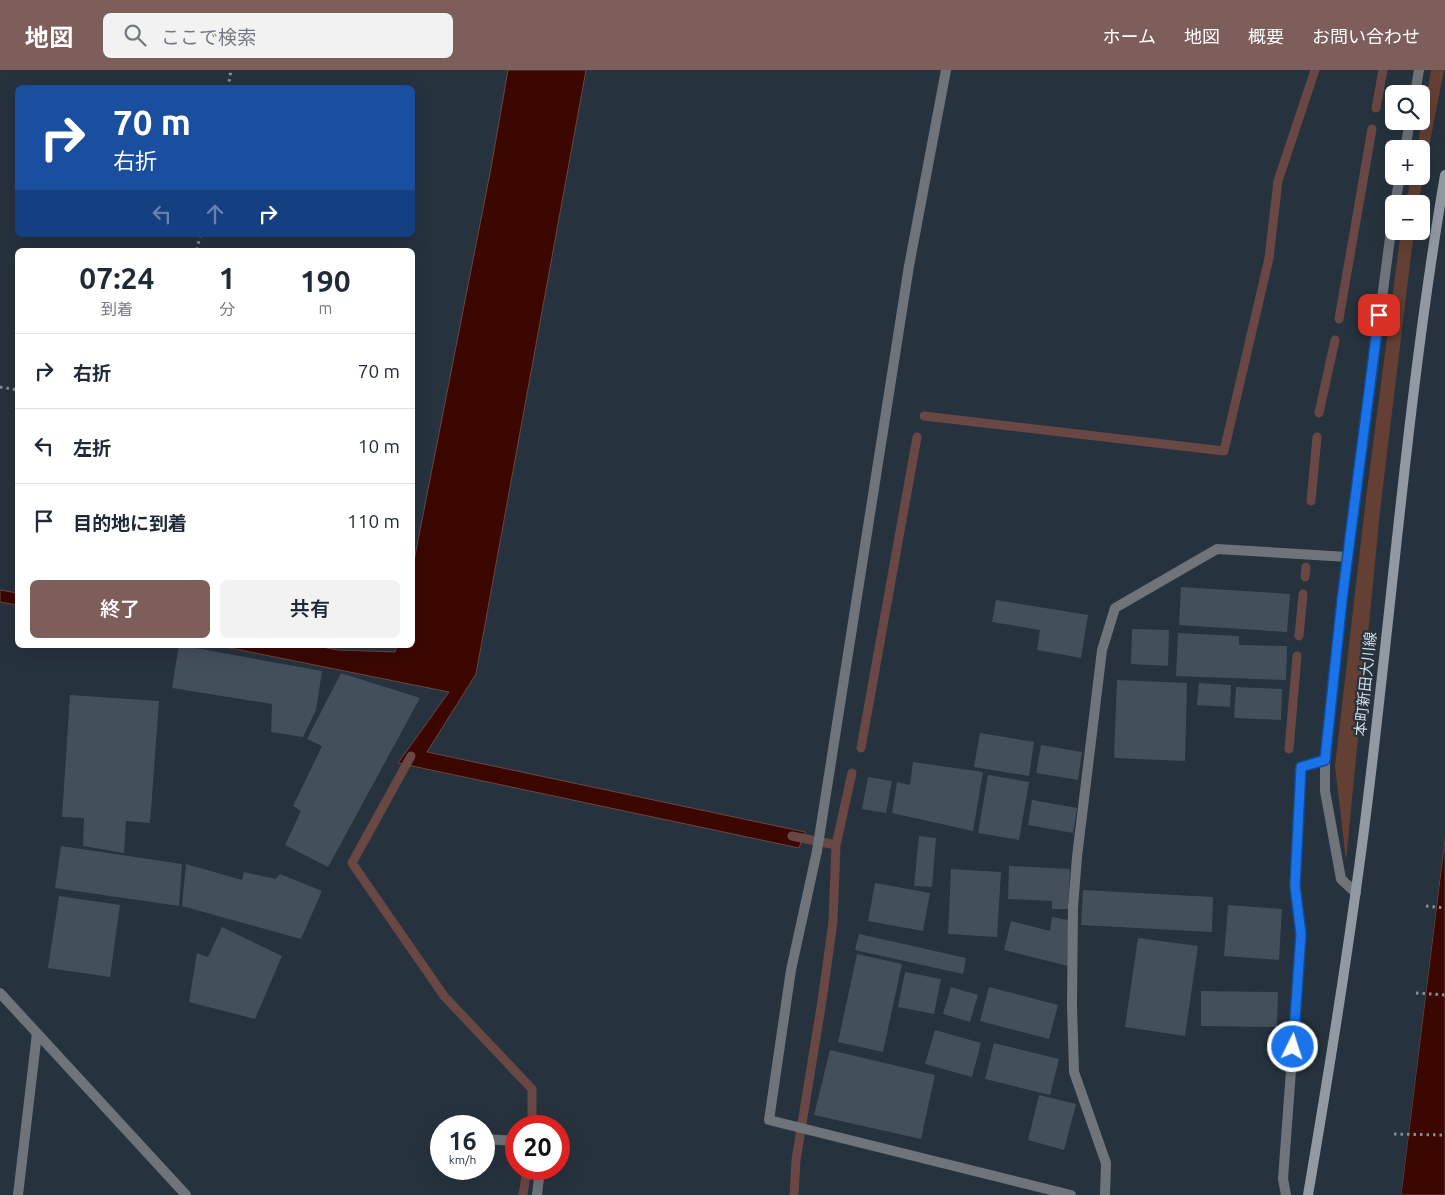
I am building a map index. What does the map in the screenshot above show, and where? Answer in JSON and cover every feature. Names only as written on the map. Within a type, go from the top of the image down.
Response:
[{"type":"main road","name":"本町新田大川線","points":[[1308,1195],[1335,1038],[1356,893],[1400,501],[1436,228],[1445,174]]},
{"type":"street","points":[[946,70],[909,266],[817,851],[790,970],[769,1120],[1071,1195]]},
{"type":"street","points":[[1416,85],[1419,70]]},
{"type":"street","points":[[1356,893],[1341,879],[1325,791],[1325,760],[1363,430],[1390,240]]},
{"type":"street","points":[[1105,1195],[1106,1163],[1074,1072],[1072,1006],[1073,907],[1077,857],[1102,650],[1115,608],[1217,549],[1348,557]]},
{"type":"street","points":[[1286,1195],[1284,1179],[1301,934],[1295,886],[1301,767],[1325,760]]},
{"type":"street","points":[[0,993],[186,1195]]},
{"type":"street","points":[[18,1195],[37,1033]]},
{"type":"street","points":[[537,1195],[539,1180]]},
{"type":"path","points":[[228,85],[231,70]]},
{"type":"path","points":[[0,387],[15,390]]},
{"type":"path","points":[[1426,906],[1445,908]]},
{"type":"path","points":[[1416,993],[1445,995]]},
{"type":"path","points":[[1394,1134],[1445,1135]]},
{"type":"shaded area","points":[[508,70],[586,70],[476,674],[427,752],[805,832],[799,848],[398,763],[449,692],[230,648],[328,648],[395,652],[396,648],[415,648],[415,556],[491,168]]},
{"type":"shaded area","points":[[1431,70],[1444,70],[1430,142],[1430,140],[1419,140],[1420,130],[1430,130],[1430,85],[1428,85]]},
{"type":"shaded area","points":[[1409,185],[1422,185],[1420,195],[1408,195]]},
{"type":"shaded area","points":[[1400,240],[1413,240],[1380,511],[1346,861],[1335,766],[1366,498]]},
{"type":"shaded area","points":[[0,590],[15,593],[15,605],[0,602]]},
{"type":"shaded area","points":[[1445,838],[1445,1195],[1401,1195]]},
{"type":"pier","points":[[1445,835],[1401,1195],[1399,1195],[1443,838]]},
{"type":"building","points":[[1181,587],[1290,594],[1287,632],[1179,625]]},
{"type":"building","points":[[996,600],[1088,615],[1081,658],[1037,650],[1040,630],[992,622]]},
{"type":"building","points":[[1132,629],[1169,630],[1168,666],[1131,664]]},
{"type":"building","points":[[1178,633],[1239,636],[1239,645],[1287,646],[1286,680],[1176,676]]},
{"type":"building","points":[[179,648],[196,648],[322,671],[316,710],[303,737],[271,732],[272,704],[172,688]]},
{"type":"building","points":[[341,673],[420,698],[328,867],[285,845],[301,811],[293,806],[322,746],[307,739]]},
{"type":"building","points":[[1117,680],[1187,683],[1185,761],[1114,758]]},
{"type":"building","points":[[1199,683],[1231,685],[1230,707],[1197,705]]},
{"type":"building","points":[[1236,687],[1282,689],[1281,720],[1234,718]]},
{"type":"building","points":[[70,695],[159,701],[150,823],[126,821],[124,853],[83,846],[84,818],[62,817]]},
{"type":"building","points":[[980,733],[1034,742],[1029,776],[974,767]]},
{"type":"building","points":[[1041,745],[1082,752],[1078,780],[1036,773]]},
{"type":"building","points":[[913,762],[983,772],[973,831],[892,813],[897,782],[910,785]]},
{"type":"building","points":[[988,775],[1029,782],[1019,840],[978,833]]},
{"type":"building","points":[[868,777],[892,781],[886,813],[862,809]]},
{"type":"building","points":[[1032,800],[1077,808],[1073,833],[1028,825]]},
{"type":"building","points":[[919,836],[936,838],[932,887],[914,886]]},
{"type":"building","points":[[61,846],[182,864],[179,906],[55,888]]},
{"type":"building","points":[[186,864],[242,880],[244,872],[276,879],[280,874],[322,891],[301,939],[182,906]]},
{"type":"building","points":[[1009,866],[1070,869],[1068,909],[1052,909],[1052,901],[1008,899]]},
{"type":"building","points":[[951,869],[1001,872],[997,937],[948,934]]},
{"type":"building","points":[[875,883],[930,893],[923,931],[868,921]]},
{"type":"building","points":[[1083,890],[1213,897],[1212,932],[1081,925]]},
{"type":"building","points":[[59,896],[120,905],[110,977],[48,968]]},
{"type":"building","points":[[1228,905],[1282,909],[1279,960],[1224,956]]},
{"type":"building","points":[[1052,917],[1068,920],[1068,966],[1004,950],[1011,921],[1050,931]]},
{"type":"building","points":[[222,927],[282,956],[255,1019],[189,1002],[197,953],[208,957]]},
{"type":"building","points":[[859,934],[966,958],[963,974],[855,950]]},
{"type":"building","points":[[1138,938],[1198,946],[1185,1036],[1125,1027]]},
{"type":"building","points":[[857,954],[902,964],[883,1052],[838,1042]]},
{"type":"building","points":[[905,972],[941,979],[934,1014],[898,1007]]},
{"type":"building","points":[[951,987],[978,995],[970,1022],[943,1014]]},
{"type":"building","points":[[989,987],[1058,1005],[1049,1039],[980,1021]]},
{"type":"building","points":[[1201,991],[1278,992],[1277,1027],[1201,1026]]},
{"type":"building","points":[[935,1030],[981,1043],[972,1077],[925,1064]]},
{"type":"building","points":[[994,1043],[1059,1059],[1050,1095],[985,1079]]},
{"type":"building","points":[[830,1050],[935,1075],[921,1139],[814,1115]]},
{"type":"building","points":[[1039,1095],[1076,1104],[1064,1150],[1028,1140]]},
{"type":"waterway","points":[[924,416],[1224,451],[1269,258],[1278,181],[1315,70]]},
{"type":"waterway","points":[[1376,108],[1383,70]]},
{"type":"waterway","points":[[1339,319],[1372,129]]},
{"type":"waterway","points":[[1319,413],[1335,340]]},
{"type":"waterway","points":[[861,748],[917,437]]},
{"type":"waterway","points":[[1311,501],[1317,437]]},
{"type":"waterway","points":[[1305,577],[1306,567]]},
{"type":"waterway","points":[[1299,636],[1303,594]]},
{"type":"waterway","points":[[1289,749],[1297,656]]},
{"type":"waterway","points":[[411,756],[352,863],[444,996],[532,1089],[532,1115]]},
{"type":"waterway","points":[[836,845],[852,773]]},
{"type":"waterway","points":[[792,836],[836,845],[833,922],[796,1160],[794,1195]]},
{"type":"waterway","points":[[523,1195],[525,1180]]},
{"type":"route","points":[[1293,1047],[1301,934],[1295,886],[1301,767],[1325,760],[1342,600],[1379,315]]}]
